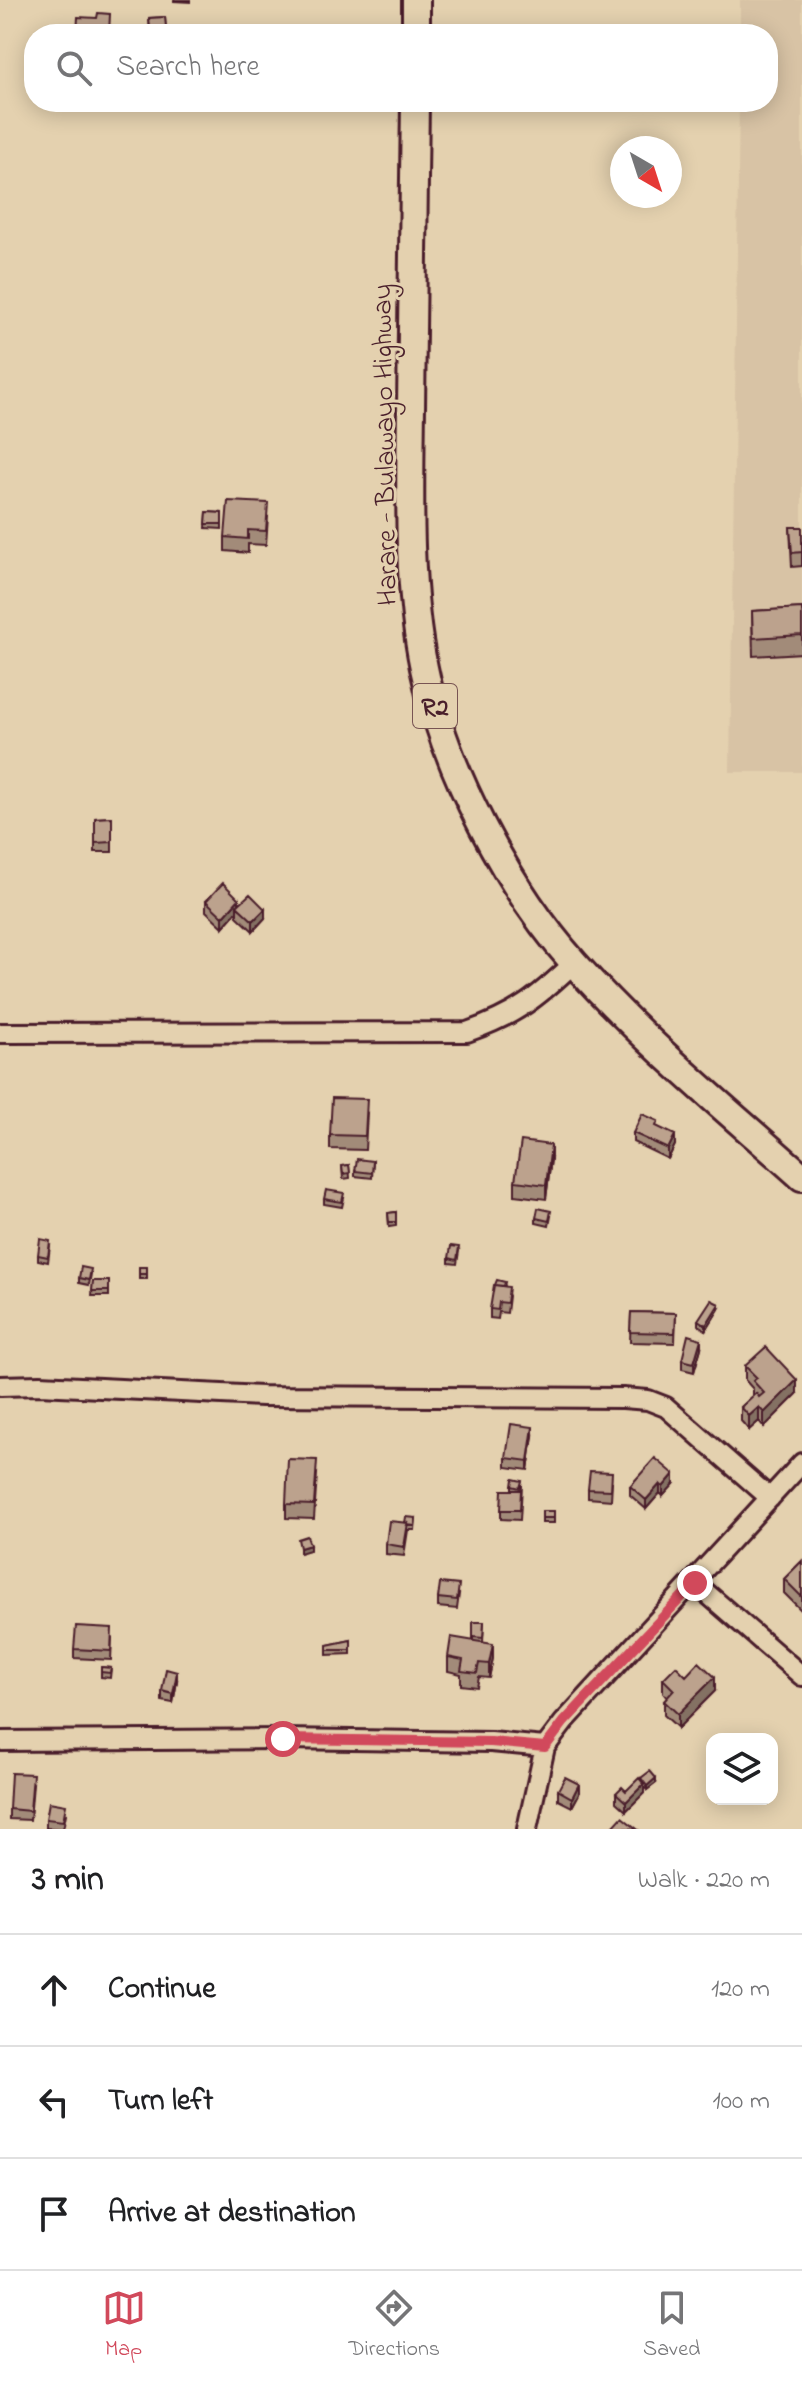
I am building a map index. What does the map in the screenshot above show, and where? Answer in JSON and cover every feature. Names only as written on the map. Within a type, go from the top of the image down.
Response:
[{"type":"highway","points":[[416,0],[416,24]]},
{"type":"highway","name":"Harare - Bulawayo Highway","points":[[415,112],[410,493],[415,596],[424,668],[445,741],[483,826],[511,877],[574,963],[682,1070],[802,1177]]},
{"type":"street","points":[[0,1033],[467,1032],[501,1021],[534,1001],[574,963]]},
{"type":"street","points":[[0,1386],[40,1385],[262,1396],[648,1400],[666,1407],[770,1498]]},
{"type":"street","points":[[527,1829],[545,1747],[564,1722],[695,1583],[802,1463]]},
{"type":"street","points":[[695,1583],[802,1676]]},
{"type":"street","points":[[0,1741],[283,1739],[491,1742],[545,1747]]},
{"type":"shaded area","points":[[740,0],[802,0],[802,772],[730,772],[739,112],[778,112],[778,24],[740,24]]},
{"type":"building","points":[[98,13],[110,14],[110,24],[78,24],[78,17],[97,18]]},
{"type":"building","points":[[165,17],[166,24],[150,24],[149,18]]},
{"type":"building","points":[[228,501],[268,503],[266,531],[248,530],[248,539],[225,537]]},
{"type":"building","points":[[207,512],[222,513],[222,524],[206,524]]},
{"type":"building","points":[[790,527],[802,527],[802,552],[792,553]]},
{"type":"building","points":[[802,608],[802,635],[753,638],[752,611]]},
{"type":"building","points":[[112,817],[112,842],[95,843],[95,818]]},
{"type":"building","points":[[223,883],[239,899],[223,917],[206,901]]},
{"type":"building","points":[[250,894],[265,909],[253,921],[237,906]]},
{"type":"building","points":[[332,1098],[367,1099],[365,1136],[330,1135]]},
{"type":"building","points":[[642,1114],[658,1121],[656,1126],[675,1135],[668,1149],[633,1133]]},
{"type":"building","points":[[521,1141],[551,1145],[546,1185],[515,1181]]},
{"type":"building","points":[[357,1159],[373,1161],[372,1173],[355,1171]]},
{"type":"building","points":[[349,1165],[350,1173],[343,1174],[342,1166]]},
{"type":"building","points":[[326,1190],[344,1193],[342,1202],[324,1199]]},
{"type":"building","points":[[538,1208],[551,1211],[549,1221],[536,1218]]},
{"type":"building","points":[[396,1212],[396,1222],[389,1222],[388,1213]]},
{"type":"building","points":[[40,1239],[50,1241],[48,1257],[38,1255]]},
{"type":"building","points":[[451,1246],[459,1247],[457,1260],[449,1258]]},
{"type":"building","points":[[81,1267],[91,1269],[89,1280],[79,1278]]},
{"type":"building","points":[[139,1267],[147,1267],[147,1274],[139,1274]]},
{"type":"building","points":[[497,1280],[505,1282],[504,1286],[495,1285]]},
{"type":"building","points":[[93,1281],[109,1281],[109,1291],[92,1291]]},
{"type":"building","points":[[494,1285],[509,1287],[507,1303],[499,1302],[498,1310],[490,1309]]},
{"type":"building","points":[[711,1300],[719,1304],[706,1325],[698,1320]]},
{"type":"building","points":[[631,1312],[676,1313],[675,1333],[630,1332]]},
{"type":"building","points":[[688,1335],[701,1339],[694,1363],[682,1360]]},
{"type":"building","points":[[766,1347],[797,1380],[764,1413],[759,1407],[749,1416],[741,1407],[756,1393],[759,1397],[764,1393],[753,1381],[757,1378],[745,1366]]},
{"type":"building","points":[[511,1424],[533,1427],[528,1461],[506,1458]]},
{"type":"building","points":[[655,1458],[674,1474],[646,1500],[630,1486]]},
{"type":"building","points":[[288,1459],[317,1460],[314,1505],[286,1504]]},
{"type":"building","points":[[590,1471],[612,1472],[611,1490],[588,1489]]},
{"type":"building","points":[[513,1479],[522,1481],[520,1488],[512,1486]]},
{"type":"building","points":[[502,1490],[521,1490],[520,1510],[501,1510]]},
{"type":"building","points":[[542,1511],[554,1511],[554,1518],[542,1518]]},
{"type":"building","points":[[406,1517],[416,1518],[415,1526],[405,1523]]},
{"type":"building","points":[[389,1521],[408,1523],[404,1547],[386,1544]]},
{"type":"building","points":[[307,1536],[310,1545],[300,1548],[298,1539]]},
{"type":"building","points":[[802,1561],[802,1597],[784,1579]]},
{"type":"building","points":[[440,1583],[459,1585],[457,1600],[438,1598]]},
{"type":"building","points":[[473,1622],[484,1622],[483,1638],[473,1637]]},
{"type":"building","points":[[76,1626],[112,1628],[111,1651],[74,1649]]},
{"type":"building","points":[[451,1637],[493,1644],[489,1664],[479,1663],[477,1673],[461,1671],[463,1660],[448,1657]]},
{"type":"building","points":[[351,1640],[351,1650],[327,1650],[327,1645]]},
{"type":"building","points":[[699,1662],[715,1677],[678,1714],[664,1701],[674,1690],[663,1679],[676,1666],[686,1676]]},
{"type":"building","points":[[101,1667],[111,1668],[110,1673],[101,1672]]},
{"type":"building","points":[[166,1669],[177,1672],[173,1694],[162,1691]]},
{"type":"building","points":[[650,1771],[656,1778],[647,1786],[641,1778]]},
{"type":"building","points":[[11,1773],[33,1774],[30,1811],[9,1809]]},
{"type":"building","points":[[565,1777],[579,1784],[572,1798],[558,1790]]},
{"type":"building","points":[[639,1778],[644,1784],[626,1802],[616,1793],[622,1787],[626,1791]]},
{"type":"building","points":[[49,1802],[66,1805],[63,1821],[46,1819]]},
{"type":"building","points":[[622,1817],[637,1829],[612,1828]]},
{"type":"route","points":[[283,1739],[491,1742],[545,1747],[564,1722],[695,1583]]}]
